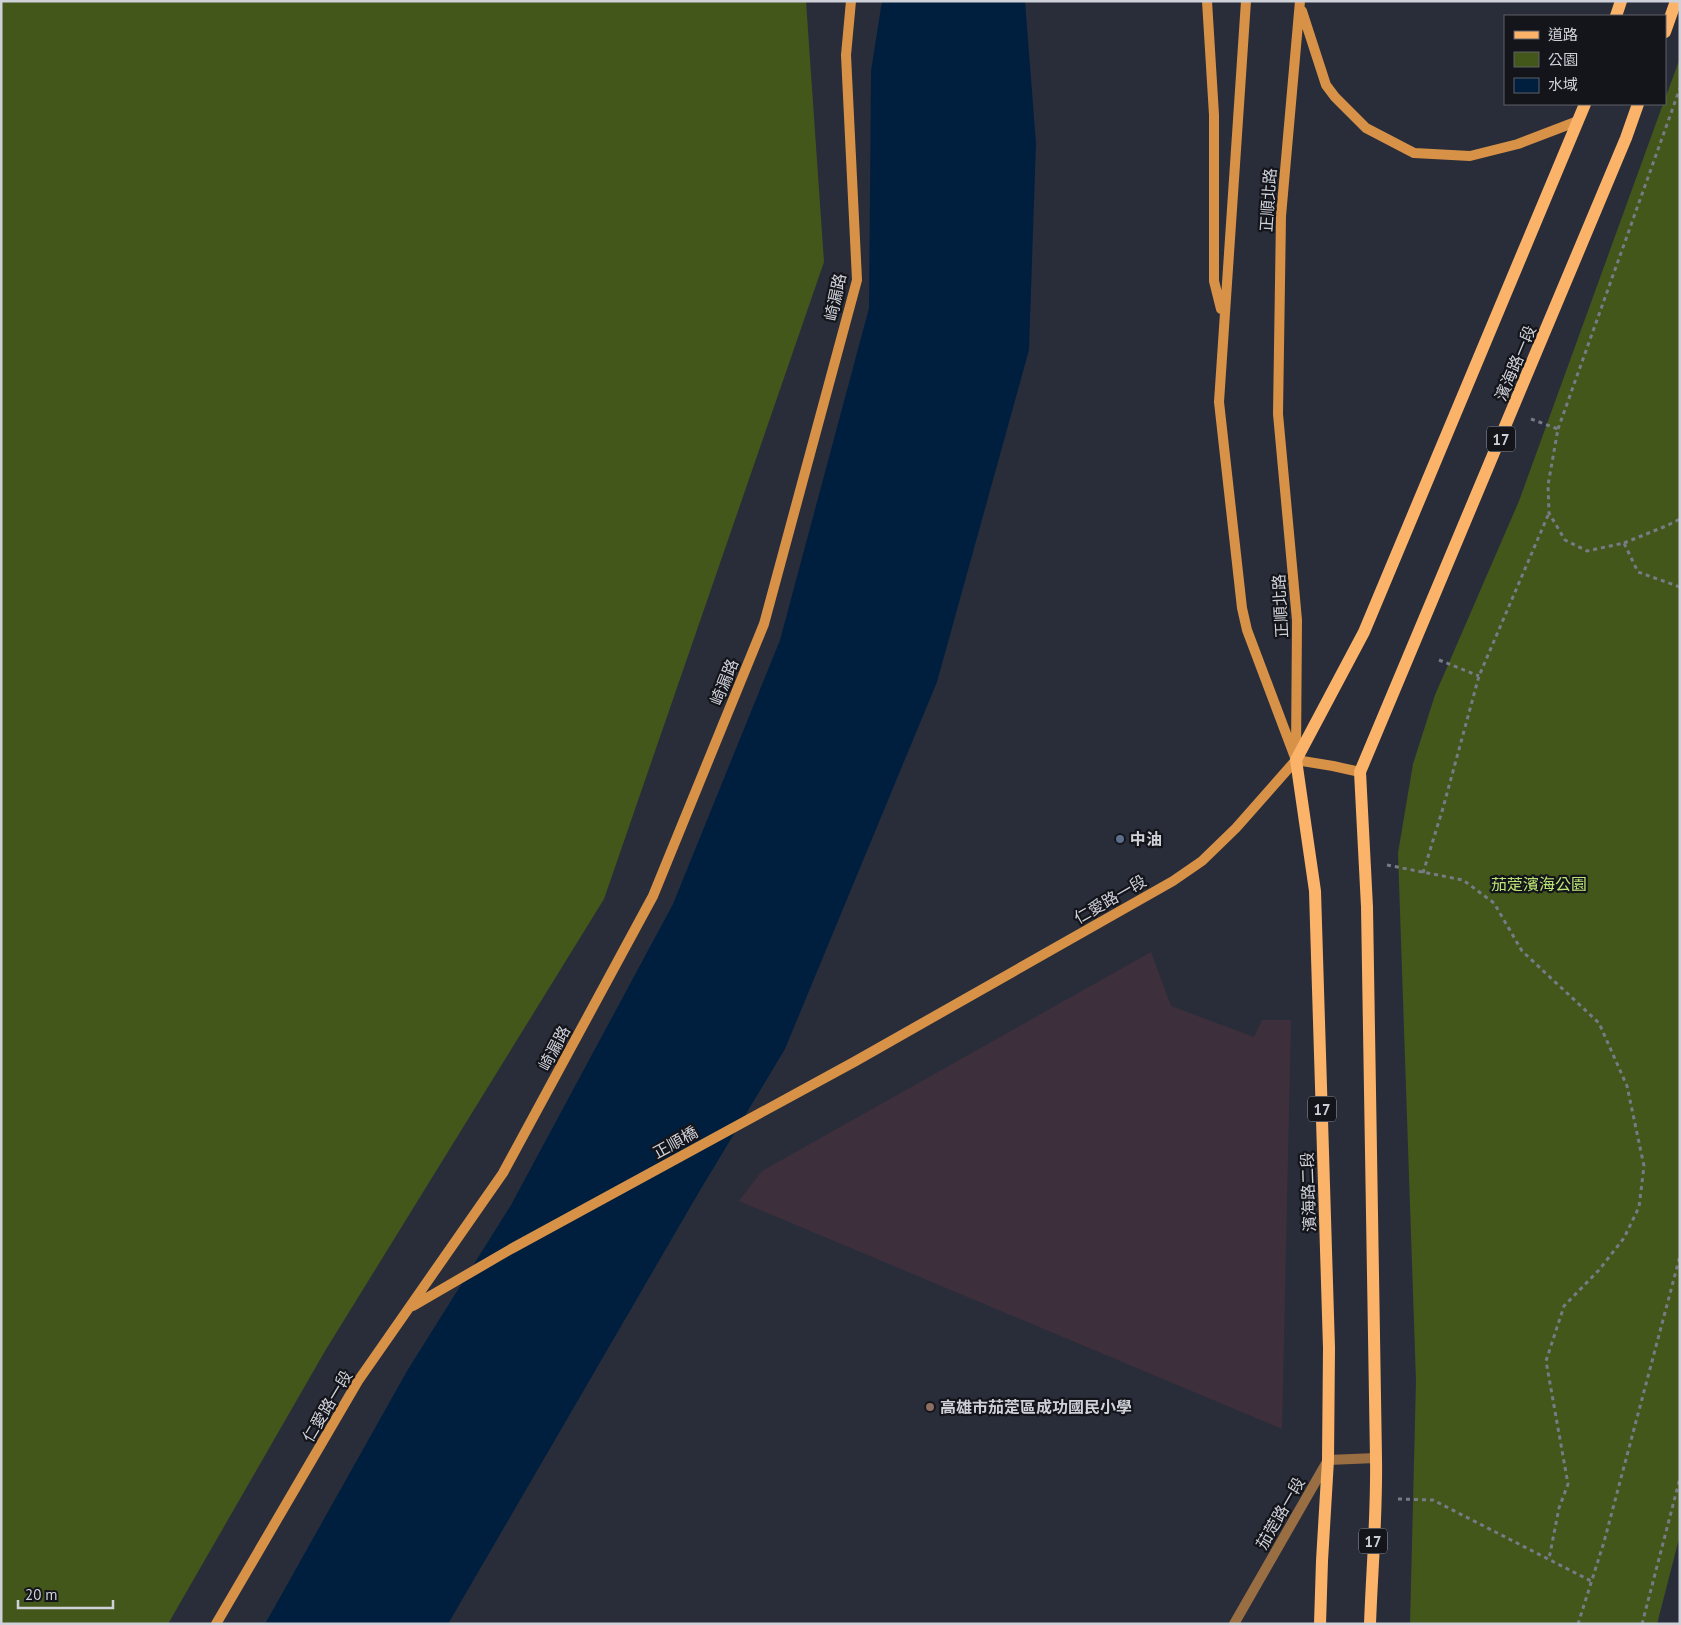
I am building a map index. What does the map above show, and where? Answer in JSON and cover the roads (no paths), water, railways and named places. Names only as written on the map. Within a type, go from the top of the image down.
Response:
[{"type":"main road","points":[[1616,15],[1621,1]]},
{"type":"main road","points":[[1666,29],[1676,1]]},
{"type":"main road","points":[[1296,760],[1364,632],[1585,105]]},
{"type":"main road","name":"濱海路一段","points":[[1360,772],[1626,138],[1638,105]]},
{"type":"main road","name":"濱海路二段","points":[[1296,760],[1315,891],[1329,1348],[1328,1460],[1320,1624]]},
{"type":"main road","name":"17","points":[[1360,772],[1365,860],[1376,1458],[1370,1624]]},
{"type":"street","name":"崎漏路","points":[[409,1309],[503,1173],[653,896],[764,624],[857,280],[846,55],[851,1]]},
{"type":"street","name":"正順北路","points":[[1207,1],[1214,115],[1214,281],[1224,319]]},
{"type":"street","name":"正順北路","points":[[1246,1],[1219,402],[1242,608],[1247,630],[1296,760]]},
{"type":"street","name":"正順北路","points":[[1296,760],[1297,620],[1278,414],[1281,216],[1300,4]]},
{"type":"street","points":[[1300,4],[1326,85],[1334,97],[1366,128],[1414,153],[1470,156],[1518,144],[1578,121]]},
{"type":"street","name":"仁愛路一段","points":[[854,1062],[1173,881],[1202,861],[1236,828],[1296,760]]},
{"type":"street","points":[[1296,760],[1360,772]]},
{"type":"street","name":"正順橋","points":[[511,1249],[854,1062]]},
{"type":"street","name":"仁愛路一段","points":[[216,1624],[358,1381],[409,1309],[511,1249]]},
{"type":"street","points":[[1328,1460],[1376,1458]]},
{"type":"street","name":"茄萣路一段","points":[[1234,1624],[1328,1460]]},
{"type":"water","points":[[882,1],[1025,1],[1036,143],[1029,350],[937,682],[785,1049],[699,1192],[448,1624],[265,1624],[407,1371],[511,1205],[673,904],[780,640],[869,308],[871,71]]},
{"type":"place","name":"中油","points":[[1120,839]]},
{"type":"place","name":"高雄市茄萣區成功國民小學","points":[[930,1407]]},
{"type":"park label","name":"茄萣濱海公園","points":[[1539,884]]}]
